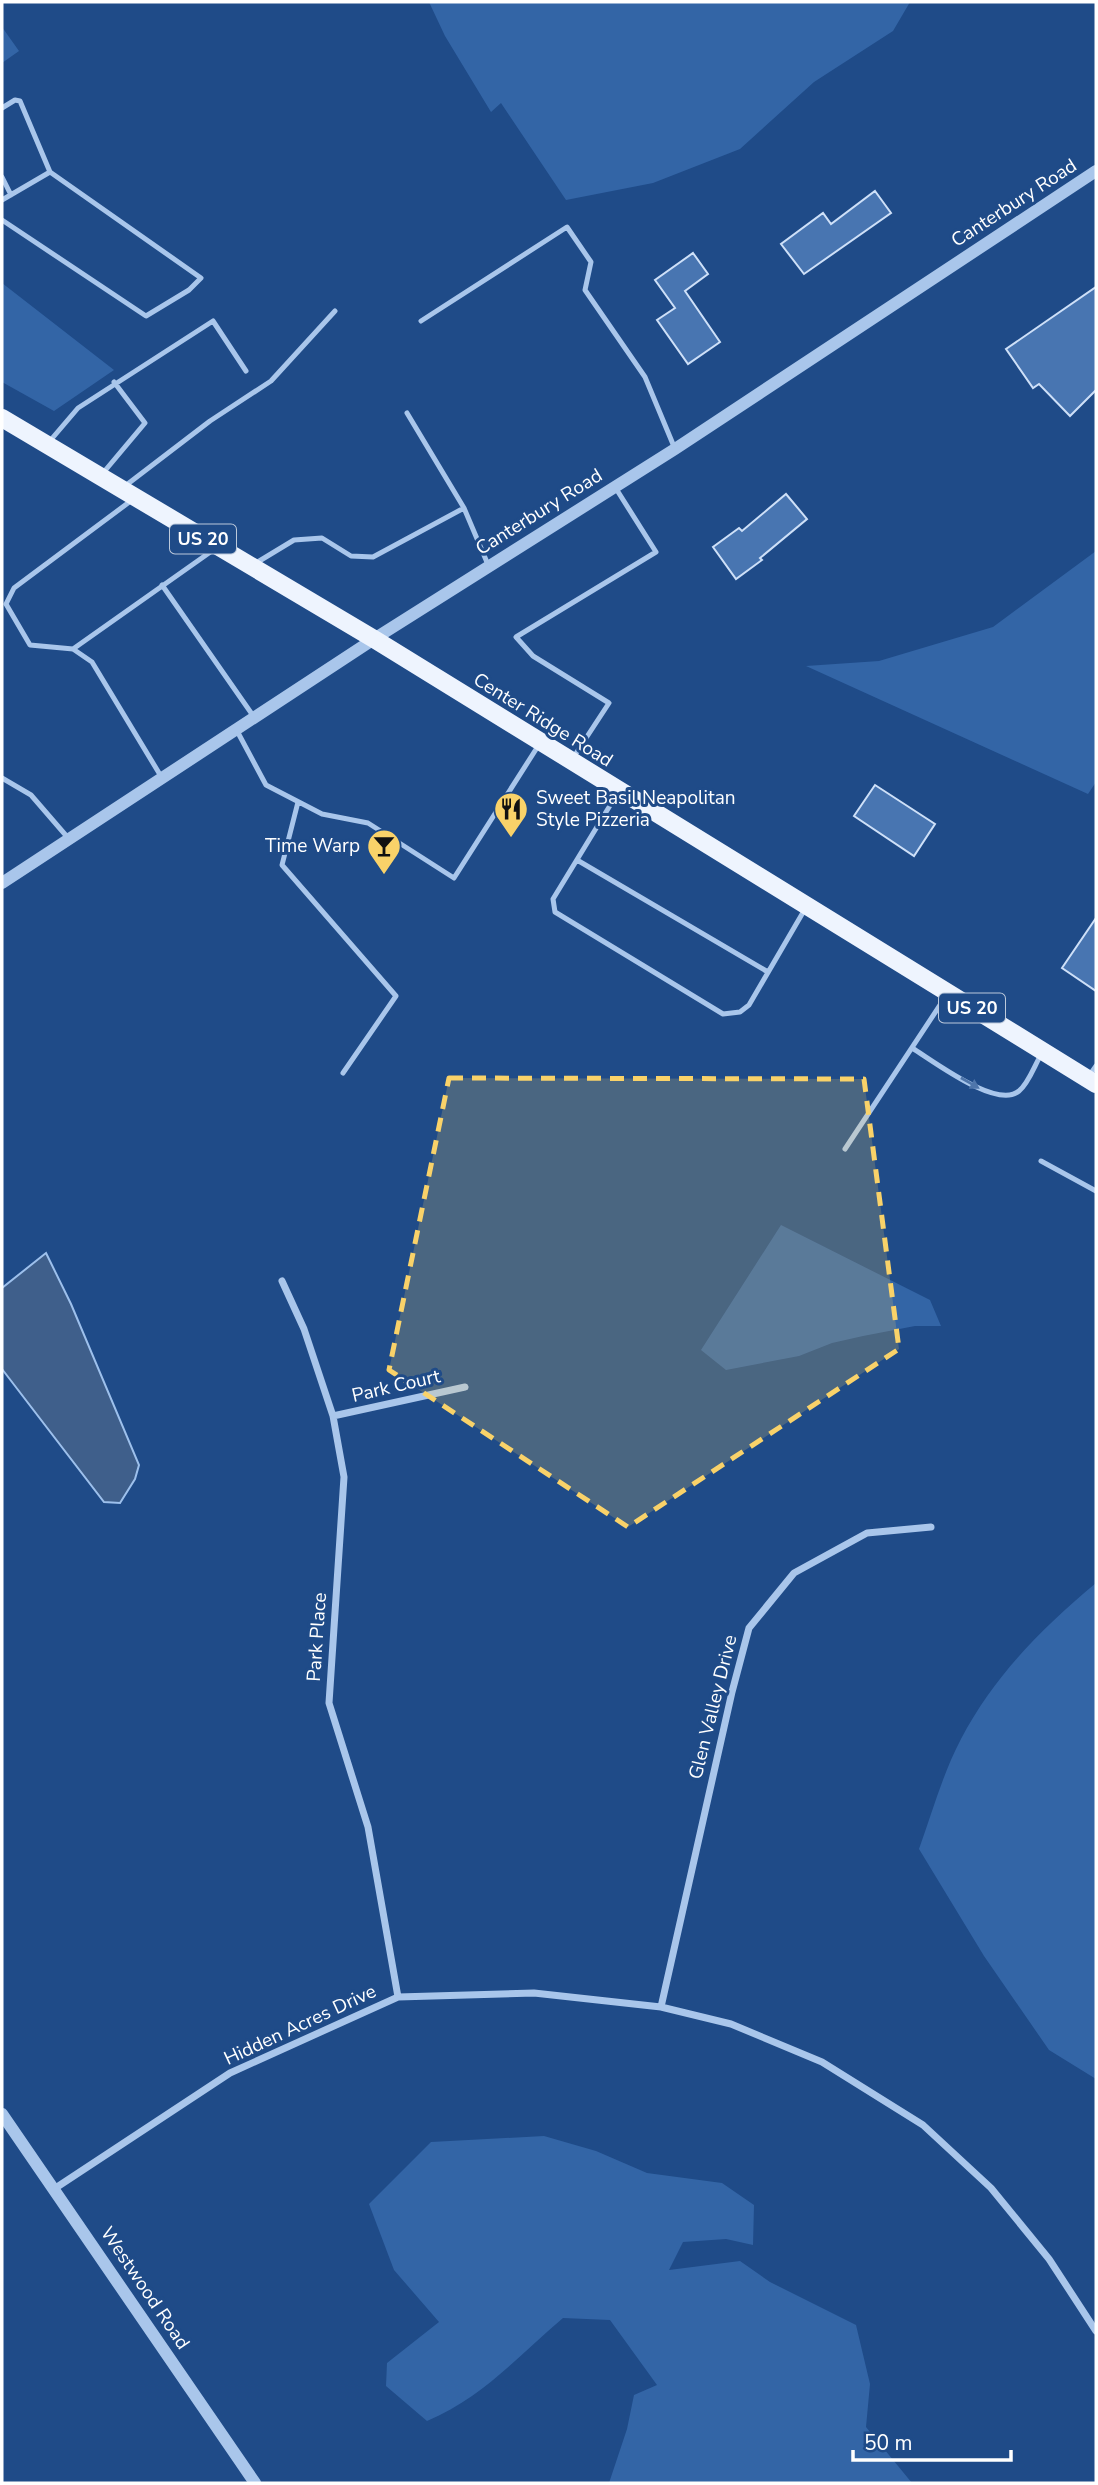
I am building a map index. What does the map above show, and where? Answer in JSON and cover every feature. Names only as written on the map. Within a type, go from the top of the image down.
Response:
[{"type":"main road","name":"Center Ridge Road","points":[[2,418],[98,478],[374,639],[1043,1051],[1093,1076]]},
{"type":"street","name":"Canterbury Road","points":[[2,883],[374,639],[675,449],[1096,172]]},
{"type":"street","name":"Park Place","points":[[282,1281],[304,1329],[333,1416],[344,1477],[329,1703],[368,1826],[398,1997]]},
{"type":"street","name":"Park Court","points":[[333,1416],[465,1387]]},
{"type":"street","name":"Glen Valley Drive","points":[[661,2007],[749,1628],[794,1573],[867,1534],[931,1527]]},
{"type":"street","name":"Hidden Acres Drive","points":[[54,2189],[230,2073],[398,1997],[534,1993],[661,2007],[731,2024],[822,2062],[923,2125],[991,2188],[1049,2259],[1096,2331]]},
{"type":"street","name":"Westwood Road","points":[[2,2114],[256,2483]]},
{"type":"lane","points":[[2,108],[15,100],[20,101],[50,172],[201,278],[189,290],[146,316],[2,220]]},
{"type":"lane","points":[[2,201],[50,172]]},
{"type":"lane","points":[[2,177],[11,195]]},
{"type":"lane","points":[[421,321],[567,227],[591,262],[585,290],[645,377],[675,449]]},
{"type":"lane","points":[[162,778],[92,662],[73,649],[30,645],[6,604],[14,588],[210,421],[271,380],[335,311]]},
{"type":"lane","points":[[47,445],[78,408],[114,382],[213,321],[246,371]]},
{"type":"lane","points":[[98,478],[145,423],[114,382]]},
{"type":"lane","points":[[407,413],[464,508],[489,567]]},
{"type":"lane","points":[[571,762],[609,703],[533,656],[516,637],[656,552],[615,487]]},
{"type":"lane","points":[[250,566],[294,540],[321,538],[351,556],[373,557],[464,508]]},
{"type":"lane","points":[[73,649],[218,547]]},
{"type":"lane","points":[[162,585],[254,717]]},
{"type":"lane","points":[[236,729],[267,785],[322,814],[368,823],[454,878],[540,743]]},
{"type":"lane","points":[[2,778],[30,795],[69,839]]},
{"type":"lane","points":[[618,791],[553,899],[555,912],[723,1014],[740,1012],[749,1005],[806,906]]},
{"type":"lane","points":[[299,802],[282,864],[396,996],[344,1073]]},
{"type":"lane","points":[[577,860],[768,972]]},
{"type":"lane","points":[[845,1149],[948,993]]},
{"type":"lane","points":[[912,1048],[978,1088],[1007,1096],[1019,1091],[1043,1051]]},
{"type":"lane","points":[[1041,1161],[1096,1191]]},
{"type":"highlighted area","points":[[449,1078],[864,1079],[899,1349],[628,1527],[389,1370]]},
{"type":"shaded area","points":[[429,2],[910,2],[893,31],[814,82],[740,149],[653,183],[566,200],[501,103],[491,112],[445,36]]},
{"type":"shaded area","points":[[2,27],[19,51],[2,63]]},
{"type":"shaded area","points":[[2,283],[114,370],[54,411],[2,382]]},
{"type":"shaded area","points":[[1096,551],[1096,782],[1088,794],[806,666],[879,661],[993,627]]},
{"type":"shaded area","points":[[781,1225],[930,1300],[941,1326],[915,1326],[863,1336],[832,1343],[799,1356],[726,1370],[701,1350]]},
{"type":"shaded area","points":[[46,1253],[71,1304],[139,1465],[135,1479],[120,1503],[104,1502],[2,1369],[2,1288]]},
{"type":"shaded area","points":[[1096,1583],[1096,2079],[1049,2050],[984,1956],[919,1849],[955,1752],[988,1694],[1038,1636]]},
{"type":"shaded area","points":[[544,2136],[596,2151],[647,2173],[722,2183],[754,2205],[753,2245],[726,2239],[683,2242],[669,2270],[740,2261],[770,2282],[856,2325],[870,2384],[866,2427],[912,2483],[609,2483],[627,2429],[634,2395],[657,2385],[610,2320],[563,2318],[483,2388],[427,2421],[386,2386],[387,2363],[439,2322],[394,2270],[369,2204],[431,2142]]},
{"type":"building","points":[[875,191],[891,213],[804,274],[781,244],[823,213],[831,224]]},
{"type":"building","points":[[693,253],[708,274],[685,291],[720,342],[688,364],[657,320],[675,308],[655,280]]},
{"type":"building","points":[[1096,287],[1096,390],[1070,416],[1039,384],[1033,388],[1006,349]]},
{"type":"building","points":[[786,494],[807,519],[760,558],[762,560],[736,579],[713,547],[739,528],[742,531]]},
{"type":"building","points":[[875,785],[935,824],[914,856],[854,816]]},
{"type":"building","points":[[1096,918],[1096,991],[1062,968]]},
{"type":"place","name":"Sweet Basil Neapolitan Style Pizzeria","points":[[511,839]]},
{"type":"place","name":"Time Warp","points":[[384,876]]}]
